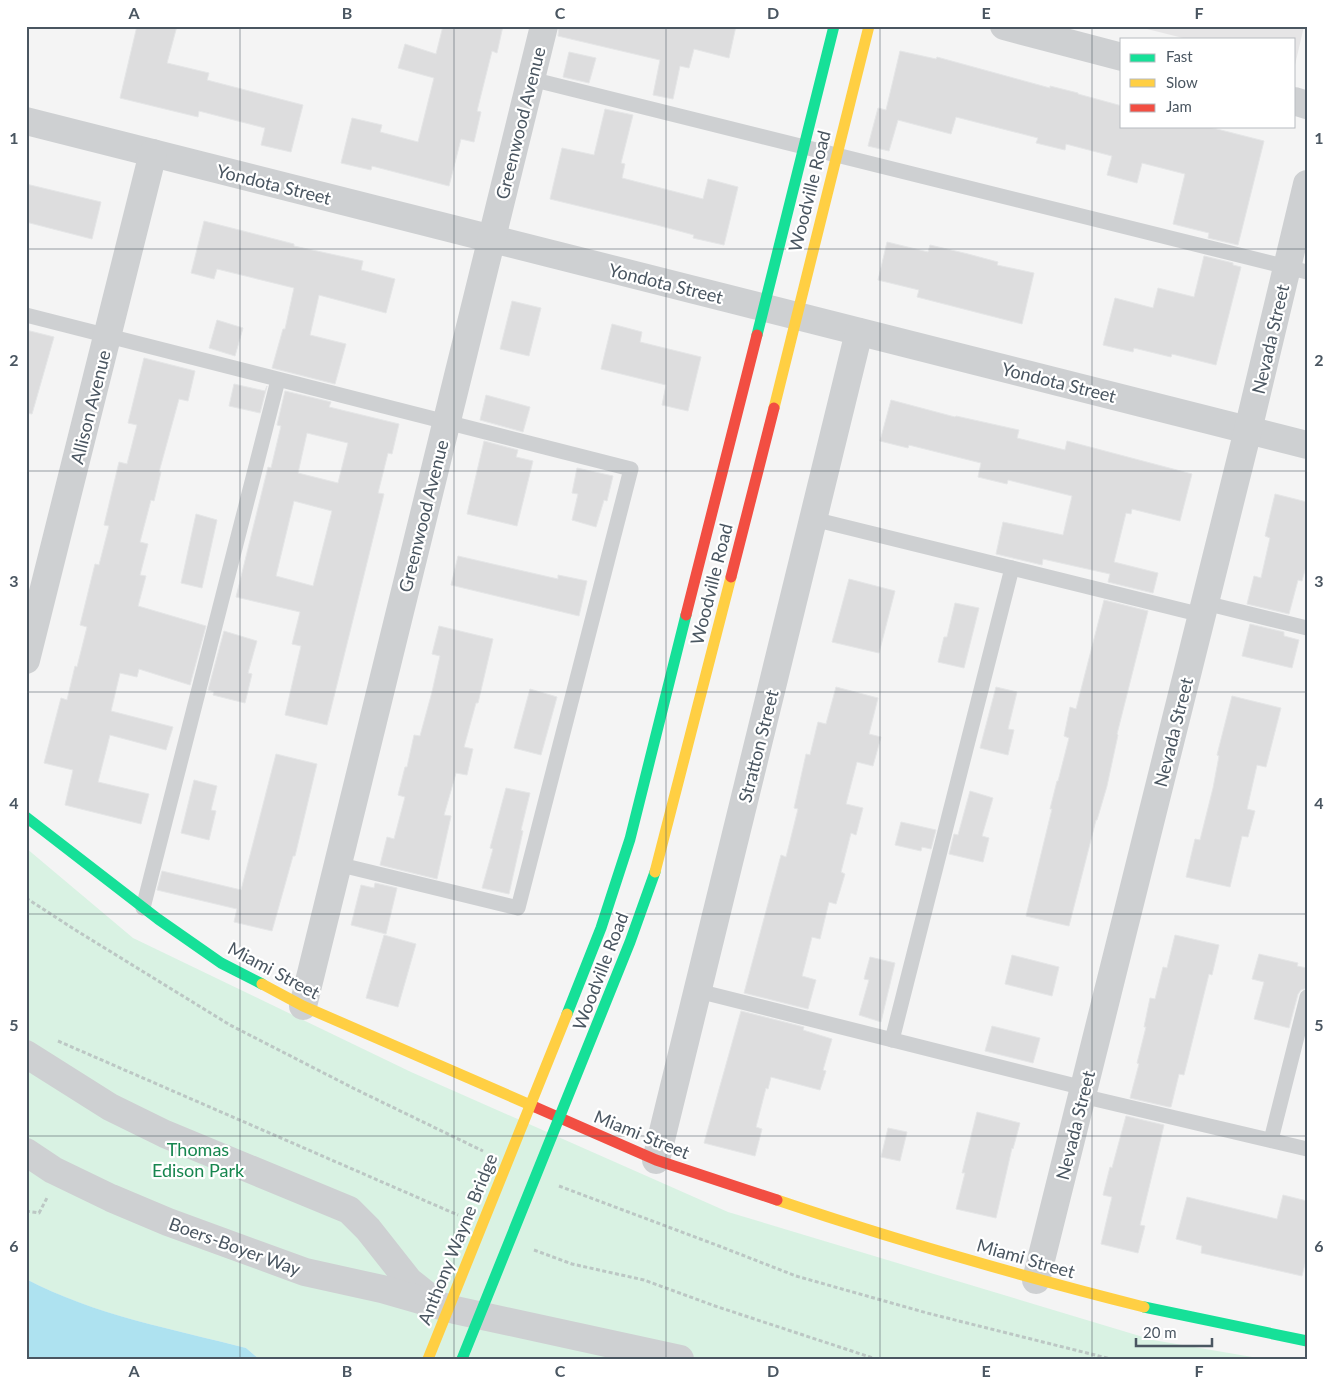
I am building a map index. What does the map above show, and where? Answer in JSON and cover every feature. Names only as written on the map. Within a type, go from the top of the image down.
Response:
[{"type":"main road","name":"Woodville Road","points":[[519,1131],[601,928],[630,840],[834,26]]},
{"type":"main road","name":"Woodville Road","points":[[462,1359],[647,897],[661,850],[757,477],[869,26]]},
{"type":"main road","name":"Miami Street","points":[[26,817],[143,908],[221,963],[303,1006],[656,1160],[841,1222],[1036,1280],[1160,1311],[1307,1341]]},
{"type":"main road","name":"Anthony Wayne Bridge","points":[[428,1359],[519,1131]]},
{"type":"street","name":"Greenwood Avenue","points":[[303,1006],[544,26]]},
{"type":"street","points":[[1020,28],[1120,56]]},
{"type":"street","name":"Yondota Street","points":[[26,121],[1307,445]]},
{"type":"street","name":"Allison Avenue","points":[[26,660],[153,153]]},
{"type":"street","name":"Nevada Street","points":[[1036,1280],[1248,430],[1297,270],[1307,184]]},
{"type":"street","name":"Stratton Street","points":[[656,1160],[859,332]]},
{"type":"street","name":"Boers-Boyer Way","points":[[26,1054],[110,1107],[165,1134],[349,1210],[368,1229],[409,1280],[430,1299],[455,1310]]},
{"type":"street","name":"Boers-Boyer Way","points":[[26,1152],[53,1170],[111,1198],[168,1222],[305,1272],[382,1289],[455,1310],[680,1359]]},
{"type":"lane","points":[[531,79],[1297,270]]},
{"type":"lane","points":[[26,315],[631,469],[518,908],[337,864]]},
{"type":"lane","points":[[143,908],[278,380]]},
{"type":"lane","points":[[813,519],[1012,568],[1204,609],[1307,628]]},
{"type":"lane","points":[[892,1040],[1012,568]]},
{"type":"lane","points":[[698,991],[1307,1149]]},
{"type":"lane","points":[[1271,1140],[1307,997]]},
{"type":"path","points":[[53,1038],[462,1216]]},
{"type":"path","points":[[26,1211],[39,1213],[52,1188]]},
{"type":"path","points":[[529,1248],[572,1264],[644,1280],[876,1359]]},
{"type":"shaded area","points":[[1135,26],[1304,26],[1296,61],[1296,38],[1183,38]]},
{"type":"green space","name":"Thomas Edison Park","points":[[26,848],[133,938],[411,1072],[728,1212],[1153,1340],[1264,1359],[259,1359],[246,1348],[106,1312],[52,1292],[26,1279]]},
{"type":"water","points":[[26,1279],[52,1292],[106,1312],[246,1348],[259,1359],[26,1359]]},
{"type":"building","points":[[137,26],[177,26],[167,63],[209,73],[207,80],[303,105],[291,152],[261,145],[265,128],[199,111],[198,117],[120,98]]},
{"type":"building","points":[[443,26],[503,26],[497,53],[492,51],[477,111],[481,112],[474,142],[461,139],[449,186],[372,166],[371,170],[341,163],[352,118],[382,125],[380,132],[418,142],[434,78],[398,68],[405,44],[436,54]]},
{"type":"building","points":[[559,26],[736,26],[729,58],[694,49],[689,68],[680,66],[673,99],[653,95],[660,60],[558,36]]},
{"type":"building","points":[[900,51],[936,59],[937,57],[1120,105],[1120,128],[1213,128],[1264,141],[1238,245],[1208,238],[1209,233],[1173,224],[1185,174],[1142,163],[1137,183],[1107,175],[1112,156],[1066,144],[1065,150],[1036,143],[1038,138],[956,117],[951,134],[898,120],[889,151],[868,146],[878,108],[886,110]]},
{"type":"building","points":[[569,52],[596,58],[589,83],[563,77]]},
{"type":"building","points":[[605,109],[633,115],[621,163],[625,164],[622,178],[703,199],[708,179],[738,187],[724,245],[693,238],[694,235],[657,225],[550,199],[562,148],[594,155]]},
{"type":"building","points":[[26,184],[101,202],[92,239],[26,222]]},
{"type":"building","points":[[204,221],[294,244],[294,246],[363,261],[361,270],[395,279],[386,313],[319,295],[310,335],[346,344],[335,384],[272,368],[283,329],[285,329],[294,288],[217,269],[214,279],[191,273]]},
{"type":"building","points":[[887,242],[928,252],[930,245],[998,262],[997,265],[1034,273],[1022,324],[917,297],[919,290],[878,280]]},
{"type":"building","points":[[1204,256],[1233,263],[1233,265],[1241,267],[1216,365],[1172,354],[1171,357],[1134,348],[1133,352],[1103,345],[1115,298],[1153,308],[1158,288],[1194,297]]},
{"type":"building","points":[[512,301],[541,308],[529,356],[500,349]]},
{"type":"building","points":[[217,320],[243,328],[235,356],[209,348]]},
{"type":"building","points":[[612,324],[642,332],[640,342],[701,357],[688,411],[662,405],[666,385],[601,369]]},
{"type":"building","points":[[26,330],[54,337],[32,414],[26,413]]},
{"type":"building","points":[[144,358],[195,371],[188,401],[179,399],[159,472],[161,472],[154,501],[151,500],[140,542],[148,544],[140,575],[146,576],[138,606],[206,626],[190,685],[139,669],[137,677],[120,673],[111,711],[173,727],[166,750],[110,735],[98,782],[149,794],[141,824],[65,805],[73,770],[44,763],[61,698],[67,700],[87,627],[80,625],[95,564],[99,565],[109,526],[104,525],[119,462],[127,464],[137,425],[128,423]]},
{"type":"building","points":[[234,384],[265,391],[267,386],[260,413],[229,406]]},
{"type":"building","points":[[285,391],[331,402],[329,407],[399,424],[392,454],[388,453],[378,493],[384,494],[327,725],[285,715],[301,646],[292,644],[300,612],[236,597],[268,467],[271,468],[281,426],[277,425]],"holes":[[[307,433],[348,443],[338,483],[298,473]],[[294,501],[332,511],[313,586],[276,576]]]},
{"type":"building","points":[[486,395],[530,407],[523,432],[480,420]]},
{"type":"building","points":[[891,400],[955,417],[1019,430],[1017,438],[1065,450],[1067,441],[1192,474],[1180,521],[1132,509],[1131,514],[1126,513],[1114,562],[1158,573],[1153,593],[1108,582],[1110,574],[1043,559],[1042,565],[996,554],[1003,522],[1063,535],[1072,496],[1008,480],[1007,484],[978,477],[981,463],[909,445],[908,448],[880,441]]},
{"type":"building","points":[[484,441],[518,450],[516,457],[533,461],[517,526],[467,514]]},
{"type":"building","points":[[577,468],[613,476],[607,501],[604,500],[596,527],[572,520],[578,494],[572,493]]},
{"type":"building","points":[[1275,494],[1307,502],[1307,563],[1302,581],[1298,580],[1289,614],[1247,604],[1254,576],[1261,578],[1270,538],[1265,536]]},
{"type":"building","points":[[196,514],[217,520],[202,588],[181,583]]},
{"type":"building","points":[[458,556],[558,579],[558,575],[587,581],[579,616],[451,585]]},
{"type":"building","points":[[849,579],[895,591],[879,653],[832,642]]},
{"type":"building","points":[[1104,600],[1148,611],[1117,734],[1107,786],[1096,820],[1069,926],[1026,916],[1052,809],[1050,809],[1069,738],[1064,736],[1070,707],[1076,709]]},
{"type":"building","points":[[955,603],[979,608],[964,668],[938,662],[944,637],[947,637]]},
{"type":"building","points":[[1250,624],[1284,632],[1284,636],[1299,640],[1292,668],[1242,656]]},
{"type":"building","points":[[439,626],[493,639],[478,703],[476,703],[464,747],[473,749],[467,775],[456,773],[444,815],[451,816],[437,879],[380,865],[387,837],[394,839],[405,797],[398,795],[405,767],[407,767],[414,735],[420,736],[432,692],[440,656],[432,654]]},
{"type":"building","points":[[224,631],[257,641],[248,673],[252,674],[245,703],[213,695],[214,692],[208,690]]},
{"type":"building","points":[[836,687],[878,698],[869,734],[881,737],[873,766],[857,762],[846,804],[863,808],[856,835],[851,833],[841,872],[845,874],[836,904],[829,902],[820,939],[812,937],[802,976],[816,980],[808,1009],[744,993],[781,855],[786,857],[798,809],[794,808],[806,754],[810,755],[818,722],[826,724]]},
{"type":"building","points":[[996,687],[1017,692],[1008,729],[1014,730],[1008,755],[980,748]]},
{"type":"building","points":[[530,689],[557,697],[541,755],[514,748]]},
{"type":"building","points":[[1232,696],[1281,708],[1266,767],[1257,765],[1247,809],[1255,811],[1248,837],[1242,836],[1230,887],[1186,877],[1195,839],[1200,840],[1213,788],[1219,756],[1217,755]]},
{"type":"building","points":[[276,754],[317,764],[295,856],[293,856],[272,931],[234,922],[237,909],[157,890],[162,871],[241,890]]},
{"type":"building","points":[[194,780],[217,786],[211,810],[216,811],[209,840],[181,833]]},
{"type":"building","points":[[506,788],[530,793],[509,894],[482,888],[493,849],[490,848]]},
{"type":"building","points":[[970,791],[993,798],[982,836],[989,838],[983,862],[949,854],[954,834],[958,835]]},
{"type":"building","points":[[901,822],[936,830],[931,849],[922,847],[921,851],[895,845]]},
{"type":"building","points":[[375,883],[397,888],[386,934],[351,925],[361,885],[374,888]]},
{"type":"building","points":[[384,935],[416,944],[398,1007],[366,998]]},
{"type":"building","points":[[1175,935],[1219,945],[1212,975],[1209,974],[1184,1075],[1179,1074],[1171,1107],[1169,1107],[1130,1098],[1139,1064],[1137,1063],[1146,1027],[1144,1027],[1150,998],[1155,999],[1163,967],[1167,968]]},
{"type":"building","points":[[1259,954],[1298,963],[1297,966],[1307,968],[1307,988],[1301,990],[1298,994],[1289,1028],[1254,1019],[1264,982],[1252,979]]},
{"type":"building","points":[[1012,955],[1059,967],[1052,996],[1005,984]]},
{"type":"building","points":[[870,957],[895,963],[881,1022],[859,1015],[869,980],[864,979]]},
{"type":"building","points":[[741,1011],[804,1027],[803,1030],[832,1039],[823,1070],[826,1071],[820,1090],[771,1077],[768,1089],[766,1088],[756,1127],[762,1129],[755,1156],[704,1143]]},
{"type":"building","points":[[992,1026],[1040,1038],[1033,1063],[985,1051]]},
{"type":"building","points":[[977,1112],[1020,1123],[1012,1148],[996,1218],[956,1209],[965,1173],[962,1173]]},
{"type":"building","points":[[1126,1116],[1164,1125],[1140,1225],[1145,1226],[1138,1253],[1101,1244],[1112,1197],[1103,1195]]},
{"type":"building","points":[[888,1128],[907,1132],[900,1161],[881,1157]]},
{"type":"building","points":[[1283,1195],[1307,1201],[1307,1256],[1302,1276],[1201,1253],[1202,1246],[1176,1239],[1187,1197],[1277,1219]]},
{"type":"traffic: fast","points":[[757,335],[834,26]]},
{"type":"traffic: fast","points":[[567,1014],[601,928],[630,839],[686,615]]},
{"type":"traffic: fast","points":[[26,817],[158,919],[221,963],[262,984]]},
{"type":"traffic: fast","points":[[462,1359],[630,942],[655,872]]},
{"type":"traffic: fast","points":[[1144,1307],[1307,1341]]},
{"type":"traffic: slow","points":[[774,408],[869,26]]},
{"type":"traffic: slow","points":[[655,872],[731,577]]},
{"type":"traffic: slow","points":[[262,984],[303,1006],[535,1107]]},
{"type":"traffic: slow","points":[[428,1359],[567,1014]]},
{"type":"traffic: slow","points":[[777,1200],[868,1230],[960,1257],[1144,1307]]},
{"type":"traffic: jam","points":[[686,615],[757,335]]},
{"type":"traffic: jam","points":[[731,577],[774,408]]},
{"type":"traffic: jam","points":[[535,1107],[656,1160],[777,1200]]}]
